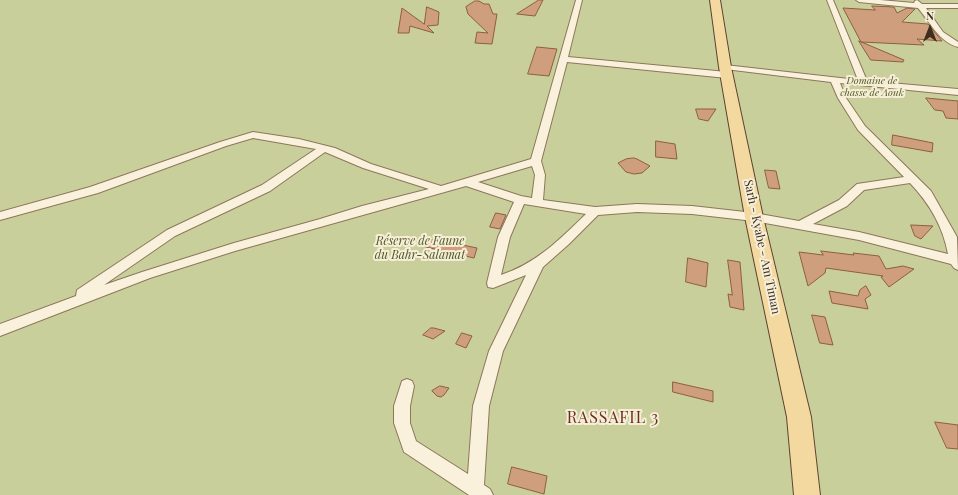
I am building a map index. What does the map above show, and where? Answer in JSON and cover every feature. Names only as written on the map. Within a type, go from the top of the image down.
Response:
[{"type":"main road","name":"Sarh - Kyabe - Am Timan","points":[[715,0],[726,71],[754,217],[799,417],[807,495]]},
{"type":"street","points":[[537,203],[540,175],[536,162],[565,59],[579,0]]},
{"type":"street","points":[[830,0],[864,83]]},
{"type":"street","points":[[859,0],[921,6],[958,6]]},
{"type":"street","points":[[915,0],[940,33],[958,45]]},
{"type":"street","points":[[565,59],[834,80],[958,92]]},
{"type":"street","points":[[466,182],[520,200],[595,211],[637,208],[692,210],[754,217],[859,236],[957,262],[951,237],[927,194],[861,128],[842,98],[834,80]]},
{"type":"street","points":[[0,216],[94,190],[223,144],[253,135],[300,142],[324,148],[367,166],[439,189]]},
{"type":"street","points":[[67,305],[171,233],[266,188],[324,148]]},
{"type":"street","points":[[0,330],[146,275],[234,247],[536,162]]},
{"type":"street","points":[[798,226],[843,203],[860,187],[912,179]]},
{"type":"street","points":[[520,200],[504,237],[493,283],[513,276],[538,264],[565,241],[595,211]]},
{"type":"street","points":[[480,492],[481,406],[496,351],[538,264]]},
{"type":"street","points":[[408,386],[402,406],[402,424],[410,446],[480,492]]},
{"type":"green space","name":"Réserve de Faune du Bahr-Salamat","points":[[0,0],[958,0],[958,495],[0,495]]},
{"type":"building","points":[[539,0],[543,0],[535,16],[517,14]]},
{"type":"building","points":[[475,1],[489,4],[493,14],[497,14],[492,44],[475,43],[477,32],[488,33],[468,14],[466,7]]},
{"type":"building","points":[[872,6],[894,7],[897,13],[907,8],[915,9],[902,22],[928,24],[942,41],[917,39],[924,45],[861,42],[843,8],[875,10]]},
{"type":"building","points":[[427,7],[439,12],[438,25],[427,26],[434,33],[410,26],[409,33],[398,33],[402,8],[424,24]]},
{"type":"building","points":[[859,41],[904,60],[903,62],[871,60]]},
{"type":"building","points":[[537,47],[557,49],[549,76],[528,74]]},
{"type":"building","points":[[926,98],[958,101],[958,119],[946,118],[943,111],[935,110]]},
{"type":"building","points":[[696,109],[716,109],[708,121],[699,119]]},
{"type":"building","points":[[893,135],[933,143],[932,152],[892,145]]},
{"type":"building","points":[[656,141],[675,144],[677,159],[656,157]]},
{"type":"building","points":[[634,158],[650,166],[642,173],[634,174],[626,172],[618,163],[626,159]]},
{"type":"building","points":[[765,170],[776,171],[780,189],[769,188]]},
{"type":"building","points":[[496,213],[506,215],[500,229],[490,227]]},
{"type":"building","points":[[911,225],[933,226],[921,239],[915,236]]},
{"type":"building","points":[[427,239],[447,242],[448,240],[477,248],[474,258],[426,247]]},
{"type":"building","points":[[821,251],[879,256],[886,269],[903,266],[914,269],[889,287],[881,277],[883,276],[826,268],[825,273],[808,286],[799,252],[823,255]]},
{"type":"building","points":[[688,258],[708,263],[706,287],[686,282]]},
{"type":"building","points":[[728,260],[740,262],[744,310],[730,307],[728,294],[732,295]]},
{"type":"building","points":[[866,286],[871,295],[865,299],[868,309],[832,303],[829,291],[858,296],[860,290]]},
{"type":"building","points":[[812,315],[825,317],[833,345],[820,343]]},
{"type":"building","points":[[431,328],[445,331],[433,339],[423,335]]},
{"type":"building","points":[[462,333],[472,336],[466,348],[456,344]]},
{"type":"building","points":[[673,382],[713,391],[713,402],[673,392]]},
{"type":"building","points":[[440,386],[449,388],[441,397],[437,396],[432,391]]},
{"type":"building","points":[[935,422],[958,425],[958,449],[947,448]]},
{"type":"building","points":[[512,467],[547,476],[544,494],[508,484]]},
{"type":"district","name":"RASSAFIL 3","points":[[613,418]]},
{"type":"park label","name":"Domaine de chasse de Aouk","points":[[872,86]]}]
